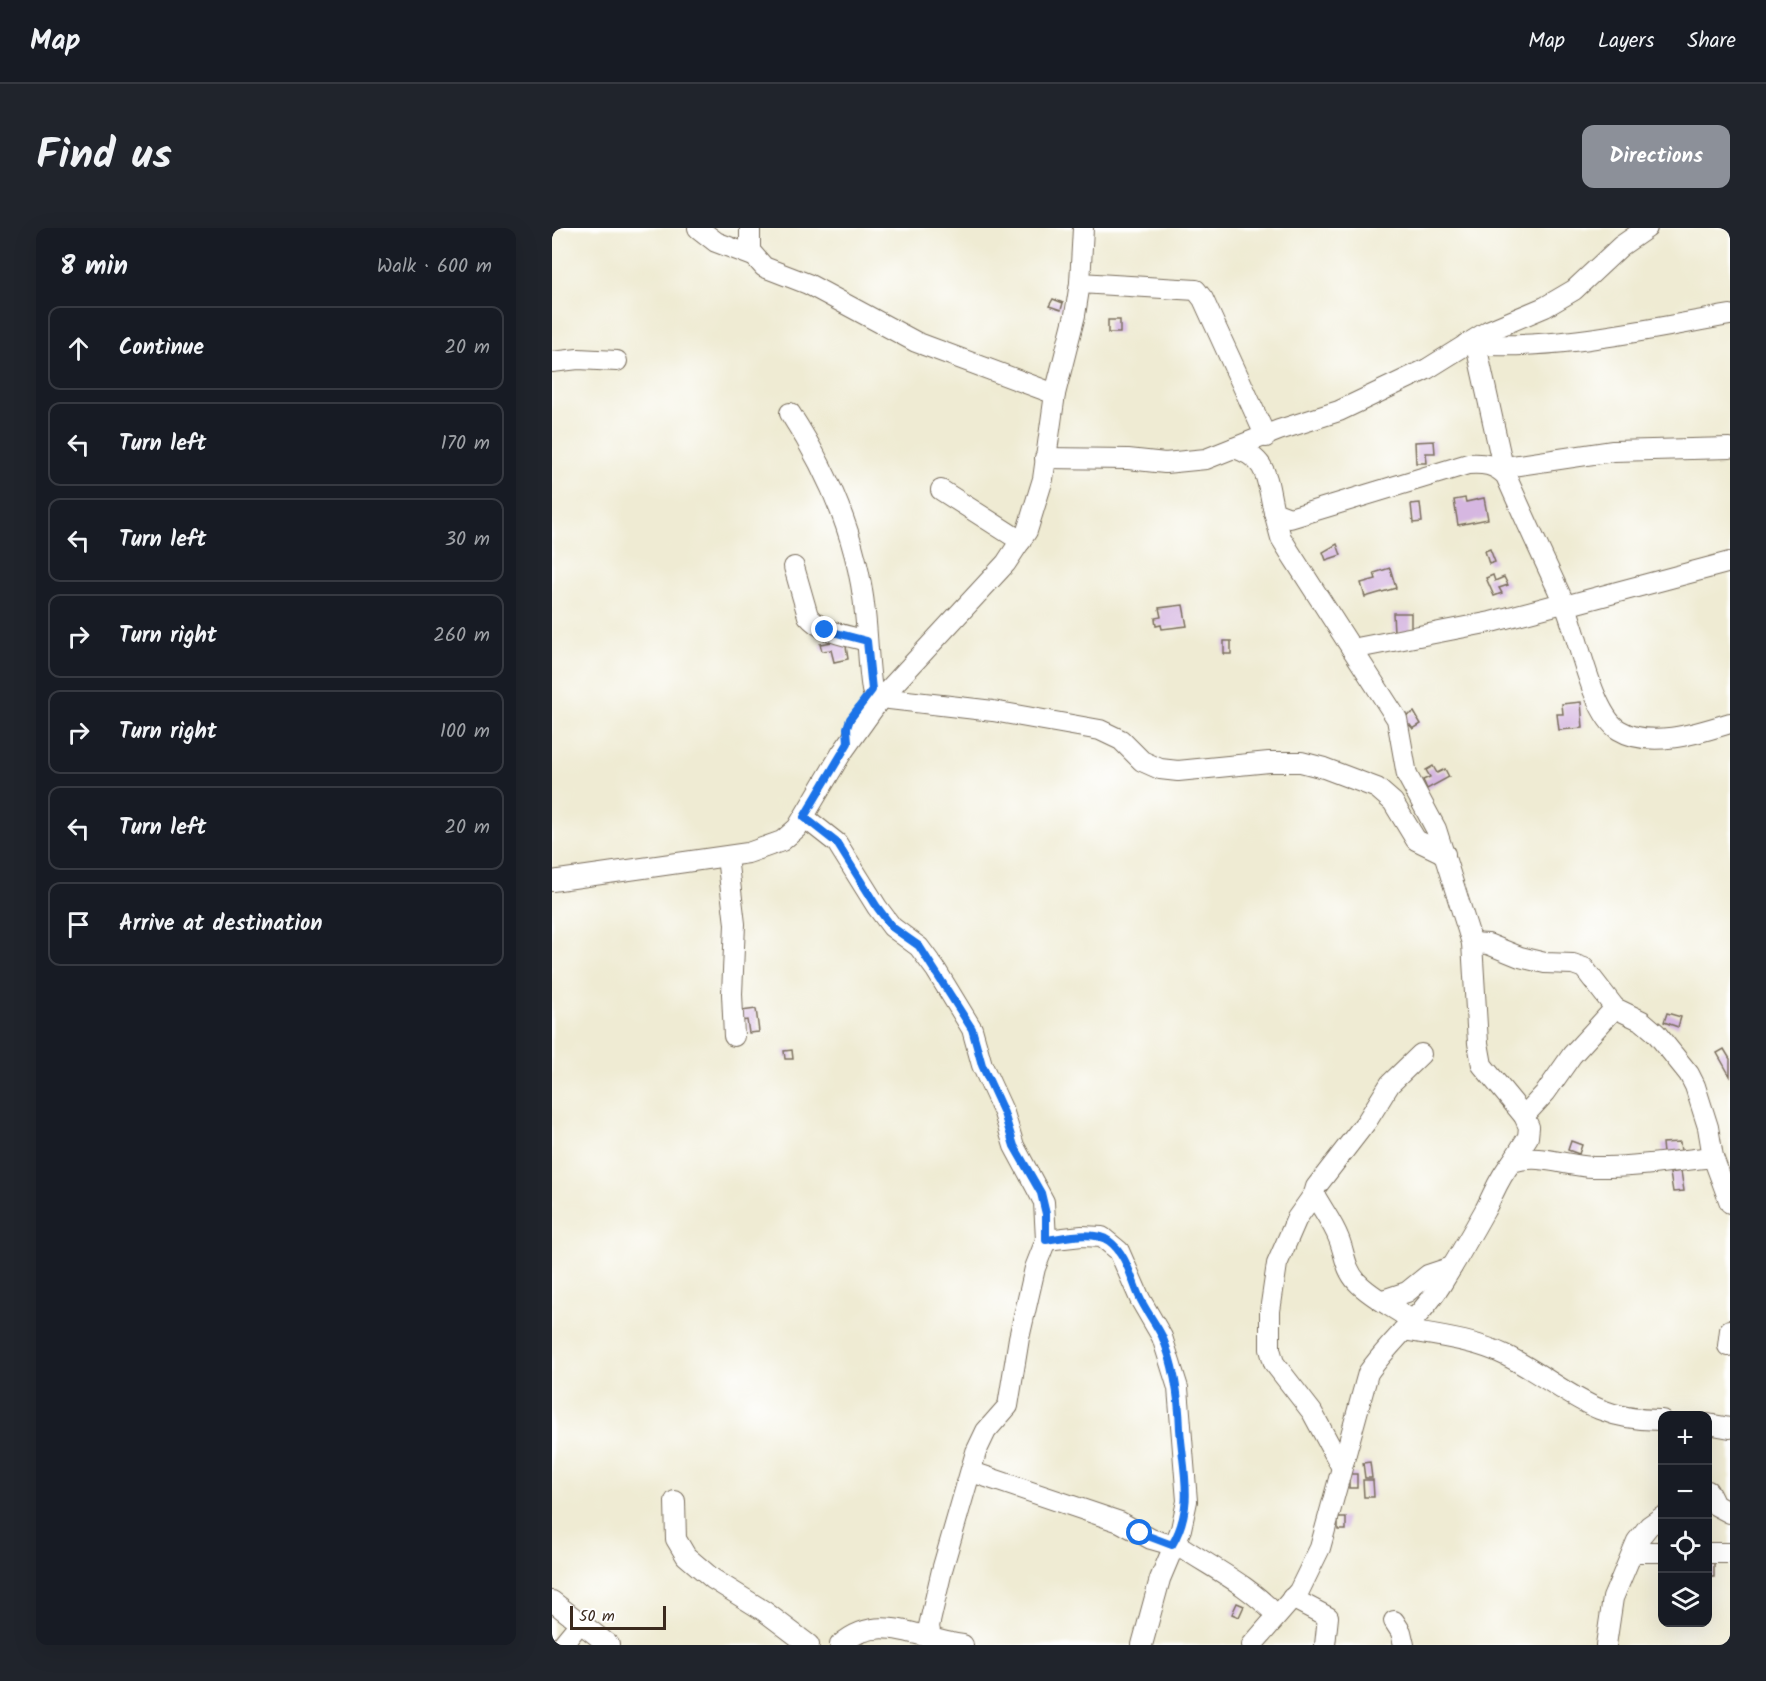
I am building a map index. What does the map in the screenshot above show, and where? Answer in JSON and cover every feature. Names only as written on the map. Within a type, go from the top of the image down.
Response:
[{"type":"street","points":[[698,228],[716,242],[753,256],[764,267],[808,285],[916,342],[1055,394]]},
{"type":"street","points":[[750,228],[749,242],[753,256]]},
{"type":"street","points":[[552,880],[727,857],[759,850],[782,841],[797,828],[877,694],[919,656],[1006,563],[1021,541],[1043,479],[1055,394],[1070,341],[1080,283],[1083,228]]},
{"type":"street","points":[[1045,458],[1128,459],[1166,463],[1206,459],[1339,411],[1437,363],[1471,344],[1488,331],[1545,307],[1574,290],[1621,246],[1647,228]]},
{"type":"street","points":[[1080,283],[1196,290],[1207,306],[1266,437]]},
{"type":"street","points":[[1471,344],[1533,344],[1614,335],[1730,315]]},
{"type":"street","points":[[1471,344],[1501,468],[1564,604],[1600,706],[1612,725],[1636,738],[1646,738],[1695,734],[1730,723]]},
{"type":"street","points":[[552,362],[578,359],[617,361]]},
{"type":"street","points":[[790,413],[824,475],[848,530],[865,610],[867,641],[877,694]]},
{"type":"street","points":[[1234,448],[1256,457],[1264,468],[1281,538],[1397,719],[1407,775],[1436,829],[1472,943],[1478,1043],[1482,1065],[1524,1116],[1529,1127],[1528,1137],[1532,1149],[1542,1158]]},
{"type":"street","points":[[1274,512],[1282,517],[1298,517],[1468,464],[1501,468],[1613,451],[1730,448]]},
{"type":"street","points":[[941,490],[1021,541]]},
{"type":"street","points":[[1352,650],[1491,622],[1730,562]]},
{"type":"street","points":[[794,567],[808,616],[813,622],[825,630],[867,641]]},
{"type":"street","points":[[877,694],[1100,730],[1121,740],[1142,761],[1160,769],[1178,771],[1269,762],[1301,762],[1324,768],[1377,788],[1393,802],[1416,840],[1445,854]]},
{"type":"street","points":[[804,817],[837,843],[892,927],[919,946],[972,1029],[982,1065],[1004,1113],[1014,1146],[1041,1193],[1046,1214],[1046,1240],[1035,1268],[1019,1338],[1008,1406],[986,1431],[972,1472],[942,1570],[929,1626],[931,1638]]},
{"type":"street","points":[[727,857],[735,924],[732,994],[734,1036]]},
{"type":"street","points":[[1472,943],[1488,944],[1520,957],[1545,963],[1573,964],[1584,968],[1615,1008],[1642,1021],[1656,1033],[1689,1074],[1704,1110],[1713,1157],[1730,1203]]},
{"type":"street","points":[[1524,1116],[1572,1055],[1615,1008]]},
{"type":"street","points":[[1341,1466],[1312,1412],[1274,1363],[1270,1349],[1270,1311],[1277,1264],[1297,1218],[1324,1176],[1367,1122],[1390,1084],[1421,1054]]},
{"type":"street","points":[[1252,1645],[1309,1575],[1320,1548],[1368,1373],[1408,1326],[1452,1267],[1485,1210],[1498,1180],[1528,1137]]},
{"type":"street","points":[[1512,1162],[1542,1158],[1589,1167],[1616,1167],[1713,1157]]},
{"type":"street","points":[[1314,1194],[1339,1239],[1344,1260],[1352,1275],[1371,1295],[1383,1300],[1408,1326],[1503,1354],[1573,1397],[1606,1413],[1637,1421],[1658,1420]]},
{"type":"street","points":[[1046,1240],[1082,1236],[1102,1237],[1119,1251],[1140,1299],[1162,1337],[1178,1388],[1187,1484],[1184,1520],[1173,1544],[1142,1645]]},
{"type":"street","points":[[1383,1300],[1407,1292],[1428,1275],[1452,1267]]},
{"type":"street","points":[[1712,1426],[1730,1428]]},
{"type":"street","points":[[972,1472],[1120,1522],[1145,1536],[1173,1544],[1244,1586],[1276,1616]]},
{"type":"street","points":[[1712,1500],[1715,1505],[1730,1513]]},
{"type":"street","points":[[675,1501],[676,1539],[686,1556],[713,1579],[764,1611],[809,1645]]},
{"type":"street","points":[[1606,1645],[1613,1598],[1642,1533],[1660,1519]]},
{"type":"street","points":[[1634,1552],[1658,1552]]},
{"type":"street","points":[[1712,1553],[1730,1553]]},
{"type":"street","points":[[1292,1598],[1328,1617],[1325,1645]]},
{"type":"street","points":[[552,1601],[609,1645]]},
{"type":"street","points":[[1394,1621],[1401,1632],[1404,1645]]},
{"type":"street","points":[[562,1645],[580,1623]]},
{"type":"street","points":[[840,1645],[859,1632],[882,1626],[963,1645]]},
{"type":"building","points":[[1053,299],[1063,303],[1061,310],[1049,306]]},
{"type":"building","points":[[1108,320],[1120,320],[1120,333],[1108,333]]},
{"type":"building","points":[[1434,441],[1435,453],[1426,453],[1427,463],[1416,463],[1415,442]]},
{"type":"building","points":[[1465,498],[1466,502],[1484,498],[1488,519],[1458,525],[1454,500]]},
{"type":"building","points":[[1420,503],[1422,522],[1413,523],[1411,504]]},
{"type":"building","points":[[1337,544],[1341,555],[1326,560],[1323,552]]},
{"type":"building","points":[[1490,549],[1495,562],[1489,564],[1485,551]]},
{"type":"building","points":[[1390,568],[1396,588],[1365,597],[1361,583],[1376,579],[1374,573]]},
{"type":"building","points":[[1493,575],[1495,581],[1504,577],[1508,585],[1499,588],[1502,593],[1494,596],[1486,578]]},
{"type":"building","points":[[1183,605],[1187,626],[1162,629],[1161,625],[1156,626],[1155,618],[1161,617],[1159,608]]},
{"type":"building","points":[[1393,613],[1411,613],[1411,632],[1394,632]]},
{"type":"building","points":[[845,640],[848,659],[834,662],[831,650],[822,651],[820,644]]},
{"type":"building","points":[[1224,641],[1231,641],[1231,654],[1224,654]]},
{"type":"building","points":[[1581,702],[1583,728],[1559,730],[1557,714],[1563,714],[1562,704]]},
{"type":"building","points":[[1414,712],[1421,724],[1413,729],[1410,725],[1404,728],[1399,720]]},
{"type":"building","points":[[1433,766],[1437,773],[1445,769],[1449,777],[1427,789],[1423,780],[1430,777],[1426,770]]},
{"type":"building","points":[[756,1009],[759,1032],[749,1033],[747,1020],[735,1022],[734,1012]]},
{"type":"building","points":[[1667,1013],[1681,1017],[1678,1027],[1664,1022]]},
{"type":"building","points":[[1724,1049],[1730,1059],[1730,1076],[1717,1053]]},
{"type":"building","points":[[792,1050],[793,1059],[785,1059],[784,1051]]},
{"type":"building","points":[[1571,1141],[1582,1145],[1579,1154],[1568,1150]]},
{"type":"building","points":[[1680,1142],[1681,1152],[1663,1154],[1662,1143]]},
{"type":"building","points":[[1681,1171],[1684,1191],[1673,1192],[1670,1173]]},
{"type":"building","points":[[1370,1462],[1372,1478],[1365,1478],[1363,1463]]},
{"type":"building","points":[[1349,1474],[1357,1474],[1357,1488],[1349,1488]]},
{"type":"building","points":[[1363,1480],[1373,1480],[1374,1497],[1364,1497]]},
{"type":"building","points":[[1338,1518],[1346,1518],[1346,1530],[1338,1530]]},
{"type":"building","points":[[1712,1562],[1714,1562],[1714,1577],[1712,1577]]},
{"type":"building","points":[[1237,1603],[1244,1606],[1239,1617],[1232,1614]]},
{"type":"route","points":[[825,630],[867,641],[872,690],[850,719],[847,728],[848,743],[810,803],[804,817],[835,840],[849,866],[892,927],[919,946],[972,1029],[982,1065],[1004,1113],[1014,1146],[1041,1193],[1046,1214],[1046,1240],[1082,1236],[1102,1237],[1110,1242],[1119,1251],[1140,1299],[1162,1337],[1178,1388],[1181,1407],[1180,1430],[1187,1501],[1181,1529],[1172,1545],[1140,1533]]}]
